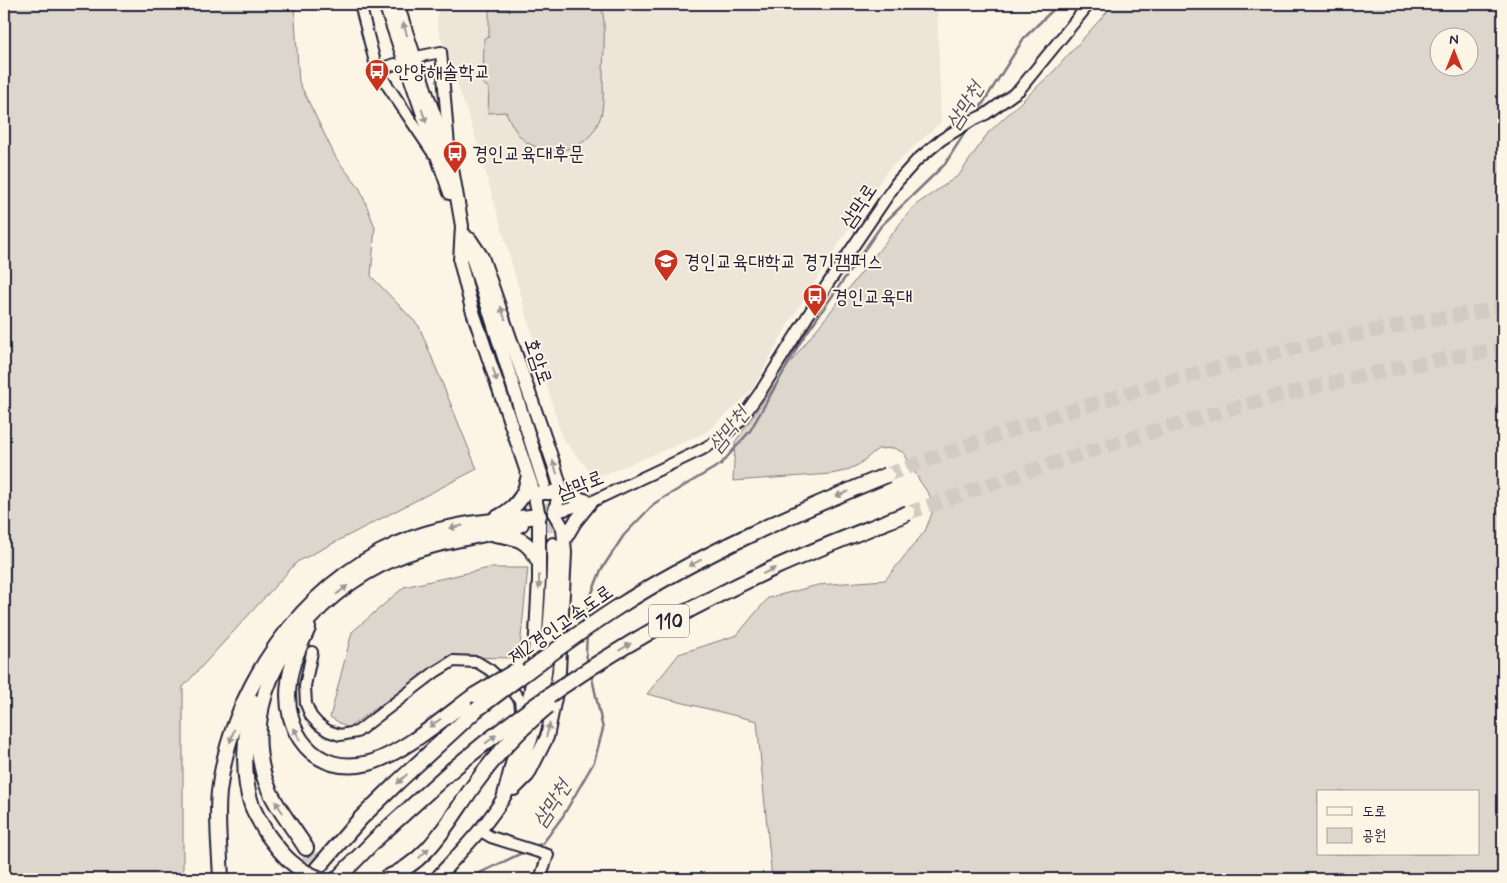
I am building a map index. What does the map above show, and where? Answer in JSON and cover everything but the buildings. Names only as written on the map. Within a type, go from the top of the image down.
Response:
[{"type":"highway","name":"제2경인고속도로","points":[[308,879],[361,818],[476,710],[572,638],[618,607],[712,554],[820,503],[887,475]]},
{"type":"highway","points":[[306,848],[275,803],[260,757],[260,714],[269,680],[295,636],[344,588],[386,562],[484,528],[512,508],[525,492],[528,480]]},
{"type":"highway","name":"110","points":[[338,879],[376,839],[453,769],[580,674],[669,621],[739,585],[784,564],[908,513]]},
{"type":"highway","points":[[221,879],[218,809],[222,772],[231,737],[252,684],[303,612],[330,586],[356,566],[397,544],[417,536],[452,528],[513,528],[539,516]]},
{"type":"highway","points":[[484,528],[523,541],[533,550],[538,560]]},
{"type":"highway","points":[[314,616],[291,670],[288,709],[300,741],[310,752],[324,760],[339,765],[360,765],[390,754],[475,695],[572,638]]},
{"type":"highway","points":[[268,661],[258,682],[247,728],[246,773],[252,806],[267,834],[281,854],[302,871],[321,879]]},
{"type":"highway","points":[[384,879],[399,872],[421,857],[446,827],[487,770],[526,726],[562,694],[580,674]]},
{"type":"main road","name":"호암로","points":[[385,4],[445,160]]},
{"type":"main road","name":"호암로","points":[[397,4],[426,92],[462,226],[544,483]]},
{"type":"main road","name":"호암로","points":[[462,226],[460,261],[472,309],[528,480],[534,493],[539,516]]},
{"type":"main road","name":"호암로","points":[[462,226],[482,257],[501,307],[561,489]]},
{"type":"main road","points":[[561,489],[571,496],[591,502],[575,522],[565,539]]},
{"type":"main road","points":[[534,493],[550,494],[561,489]]},
{"type":"main road","points":[[554,513],[561,489]]},
{"type":"main road","name":"삼막로","points":[[436,879],[479,830],[503,799],[528,775],[546,737],[556,698],[559,671],[565,553],[563,528],[554,513],[539,516],[539,579],[534,670],[530,694],[510,765],[503,799]]},
{"type":"main road","points":[[538,543],[551,540],[557,542],[565,553]]},
{"type":"main road","name":"삼막로","points":[[503,799],[519,770],[534,734],[543,696],[554,564],[553,544]]},
{"type":"street","points":[[360,4],[377,70],[445,160]]},
{"type":"street","name":"삼막로","points":[[554,513],[591,502],[700,450],[720,439],[739,422],[761,391],[827,285],[897,182],[917,160],[941,140],[986,114],[1019,90],[1089,4]]},
{"type":"street","points":[[421,56],[427,53],[441,52],[445,160]]},
{"type":"street","points":[[377,70],[395,64]]},
{"type":"street","points":[[312,652],[305,686],[306,704],[311,716],[328,732],[340,735],[357,732],[435,672],[453,661],[477,662],[490,670],[513,691],[520,700],[522,726]]},
{"type":"street","points":[[479,830],[491,837],[548,855],[540,879]]},
{"type":"shaded area","name":"경인교육대학교 경기캠퍼스","points":[[438,4],[937,4],[941,122],[887,171],[787,326],[753,388],[733,409],[706,432],[595,478],[562,438],[473,129],[437,26]]},
{"type":"green space","points":[[4,4],[294,4],[299,82],[336,158],[360,189],[375,227],[371,276],[419,326],[477,469],[297,562],[183,687],[183,879],[4,879]]},
{"type":"green space","points":[[510,4],[601,4],[604,30],[602,112],[599,122],[591,134],[575,146],[555,151],[534,146],[519,135],[506,112],[488,113],[489,88],[483,84],[484,38],[489,37],[489,8],[508,9]]},
{"type":"green space","points":[[1114,4],[1503,4],[1503,879],[772,879],[757,721],[647,694],[679,654],[737,635],[768,598],[818,585],[885,580],[925,531],[933,511],[930,496],[904,453],[894,448],[878,449],[858,465],[845,471],[831,474],[733,481],[735,442],[793,359],[914,206],[959,175],[988,133],[1053,72]]},
{"type":"green space","points":[[489,568],[528,568],[519,658],[448,657],[348,728],[330,717],[352,632],[404,587]]},
{"type":"waterway","name":"삼막천","points":[[975,116],[1024,38],[1059,4]]},
{"type":"waterway","name":"삼막천","points":[[587,621],[588,603],[601,570],[624,535],[655,503],[721,464],[750,431],[801,341],[881,226],[945,164],[967,129]]},
{"type":"waterway","name":"삼막천","points":[[587,634],[586,653],[588,663]]},
{"type":"waterway","name":"삼막천","points":[[534,847],[543,843],[563,816],[594,762],[603,729],[591,673]]},
{"type":"waterway","name":"삼막천","points":[[467,879],[524,852]]},
{"type":"tunnel","points":[[887,475],[1038,422],[1190,375],[1346,337],[1424,321],[1503,308]]},
{"type":"tunnel","points":[[908,513],[1054,463],[1202,417],[1352,378],[1427,362],[1503,349]]},
{"type":"tunnel","points":[[544,485],[551,514],[553,544]]},
{"type":"tunnel","points":[[306,848],[317,879]]},
{"type":"place","name":"안양해솔학교","points":[[377,92]]},
{"type":"place","name":"경인교육대후문","points":[[455,174]]},
{"type":"place","name":"경인교육대학교 경기캠퍼스","points":[[666,282]]},
{"type":"place","name":"경인교육대","points":[[815,317]]}]
